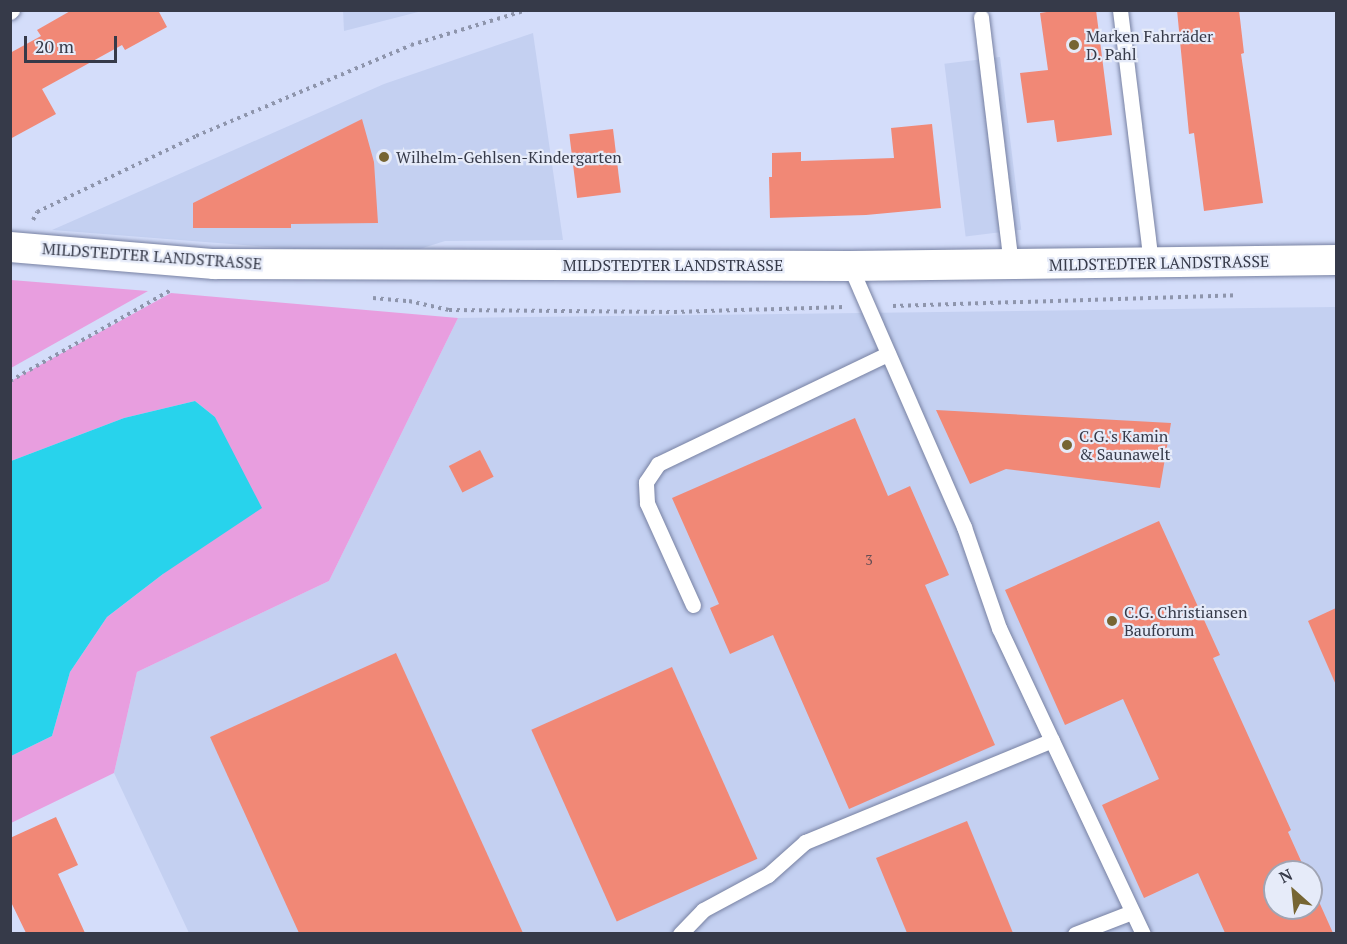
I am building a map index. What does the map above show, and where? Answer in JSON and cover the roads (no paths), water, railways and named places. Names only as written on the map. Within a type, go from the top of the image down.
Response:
[{"type":"street","name":"MILDSTEDTER LANDSTRASSE","points":[[17,248],[214,264],[850,266],[1336,260]]},
{"type":"lane","points":[[1120,10],[1151,263]]},
{"type":"lane","points":[[981,16],[1011,264]]},
{"type":"lane","points":[[850,266],[964,527],[999,628],[1143,933]]},
{"type":"lane","points":[[693,605],[647,503],[646,482],[658,464],[888,354]]},
{"type":"lane","points":[[680,933],[703,910],[768,875],[805,842],[1052,740]]},
{"type":"lane","points":[[1075,933],[1132,912]]},
{"type":"water","points":[[195,401],[215,417],[262,508],[163,574],[107,617],[70,672],[52,736],[11,756],[11,461],[124,418]]},
{"type":"place","name":"Marken Fahrräder D. Pahl","points":[[1074,45]]},
{"type":"place","name":"Wilhelm-Gehlsen-Kindergarten","points":[[384,157]]},
{"type":"place","name":"C.G.'s Kamin & Saunawelt","points":[[1067,445]]},
{"type":"place","name":"C.G. Christiansen Bauforum","points":[[1112,621]]}]
